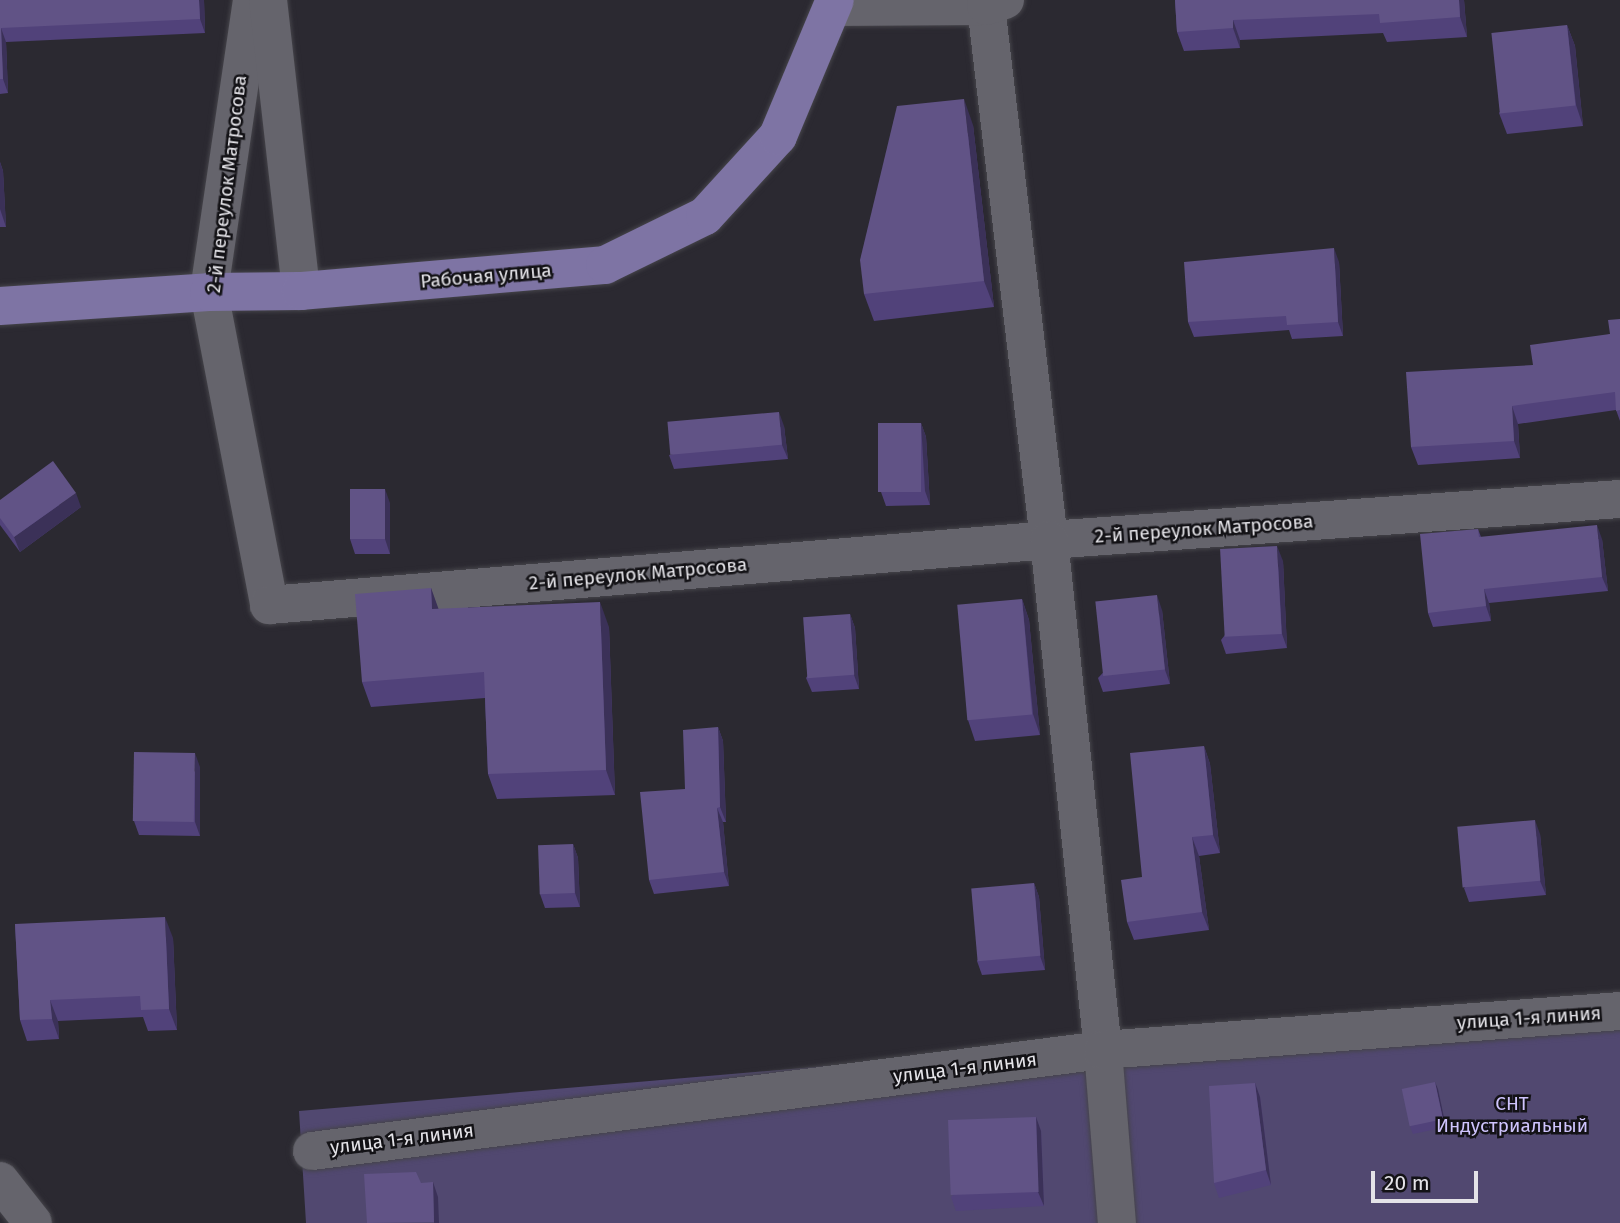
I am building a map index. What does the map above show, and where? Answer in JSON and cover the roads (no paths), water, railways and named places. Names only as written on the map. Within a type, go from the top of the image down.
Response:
[{"type":"main road","name":"Рабочая улица","points":[[0,306],[209,292],[302,291],[604,265],[705,216],[778,136],[834,4]]},
{"type":"street","name":"2-й переулок Матросова","points":[[252,0],[209,292],[269,605],[1049,540],[1620,499]]},
{"type":"street","points":[[268,0],[302,291]]},
{"type":"street","points":[[834,4],[996,3],[1103,1051],[1117,1223]]},
{"type":"street","name":"улица 1-я линия","points":[[312,1151],[1103,1051],[1620,1011]]},
{"type":"street","points":[[0,1181],[33,1223]]},
{"type":"park label","name":"СНТ Индустриальный","points":[[1512,1115]]}]
